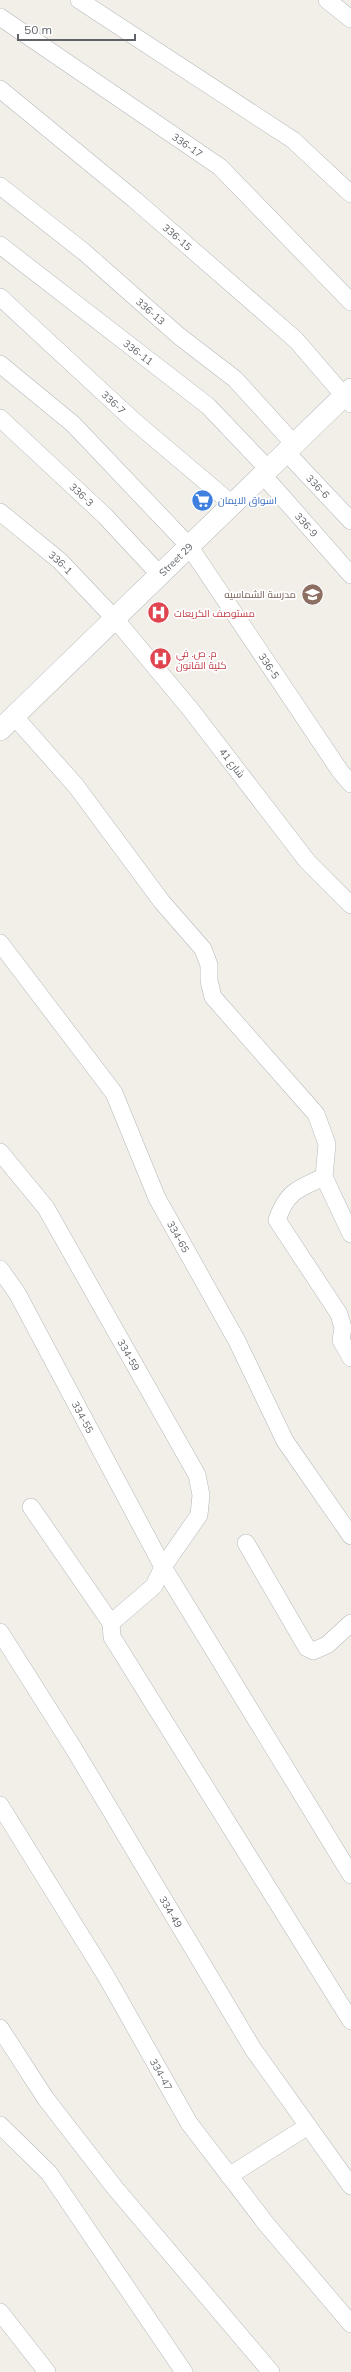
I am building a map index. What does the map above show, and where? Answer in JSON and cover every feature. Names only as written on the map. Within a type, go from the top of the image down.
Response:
[{"type":"street","points":[[79,0],[293,140],[351,194]]},
{"type":"street","points":[[327,0],[351,20]]},
{"type":"street","name":"336-17","points":[[0,17],[220,167],[351,302]]},
{"type":"street","name":"336-15","points":[[0,90],[124,190],[296,340],[348,396]]},
{"type":"street","name":"336-13","points":[[0,186],[84,252],[180,336],[235,379],[290,448]]},
{"type":"street","name":"336-11","points":[[0,245],[208,406],[265,472]]},
{"type":"street","name":"336-7","points":[[0,297],[134,421],[232,504]]},
{"type":"street","points":[[0,364],[73,424],[189,546]]},
{"type":"street","name":"Street 29","points":[[7,723],[116,620],[189,546],[290,448],[348,396]]},
{"type":"street","name":"336-3","points":[[0,418],[105,516],[160,575]]},
{"type":"street","name":"336-6","points":[[290,448],[351,521]]},
{"type":"street","name":"336-9","points":[[265,472],[351,575]]},
{"type":"street","name":"336-1","points":[[0,512],[60,561],[116,620]]},
{"type":"street","name":"336-5","points":[[189,546],[340,770],[351,784]]},
{"type":"street","name":"شارع 41","points":[[116,620],[191,710],[307,861],[349,898]]},
{"type":"street","points":[[7,723],[76,786],[162,902],[203,949],[209,965],[209,981],[213,997],[316,1114],[328,1144],[324,1178],[351,1234]]},
{"type":"street","name":"334-65","points":[[0,943],[114,1093],[158,1198],[237,1341],[285,1441],[351,1536]]},
{"type":"street","name":"334-59","points":[[0,1152],[46,1208],[197,1475],[201,1495],[199,1515],[163,1567],[154,1586],[111,1623]]},
{"type":"street","points":[[324,1178],[293,1191],[283,1203],[277,1220],[340,1314],[343,1328],[342,1340],[351,1358]]},
{"type":"street","name":"334-55","points":[[0,1269],[17,1293],[163,1567],[351,1875]]},
{"type":"street","points":[[31,1507],[111,1623],[112,1637],[351,2021]]},
{"type":"street","points":[[246,1543],[307,1648],[314,1651],[327,1645],[351,1623]]},
{"type":"street","name":"334-49","points":[[0,1632],[74,1749],[253,2049],[351,2186]]},
{"type":"street","name":"334-47","points":[[0,1805],[106,1976],[189,2123],[267,2225],[351,2324]]},
{"type":"street","points":[[0,2028],[46,2099],[115,2188],[271,2372]]},
{"type":"street","points":[[0,2124],[49,2173],[184,2372]]},
{"type":"street","points":[[229,2176],[308,2126]]},
{"type":"street","points":[[0,2312],[47,2372]]},
{"type":"place","name":"اسواق الايمان","points":[[202,500]]},
{"type":"place","name":"مدرسة الشماسيه","points":[[312,594]]},
{"type":"place","name":"مستوصف الكريعات","points":[[158,613]]},
{"type":"place","name":"م. ص. في كلية القانون","points":[[160,659]]}]
